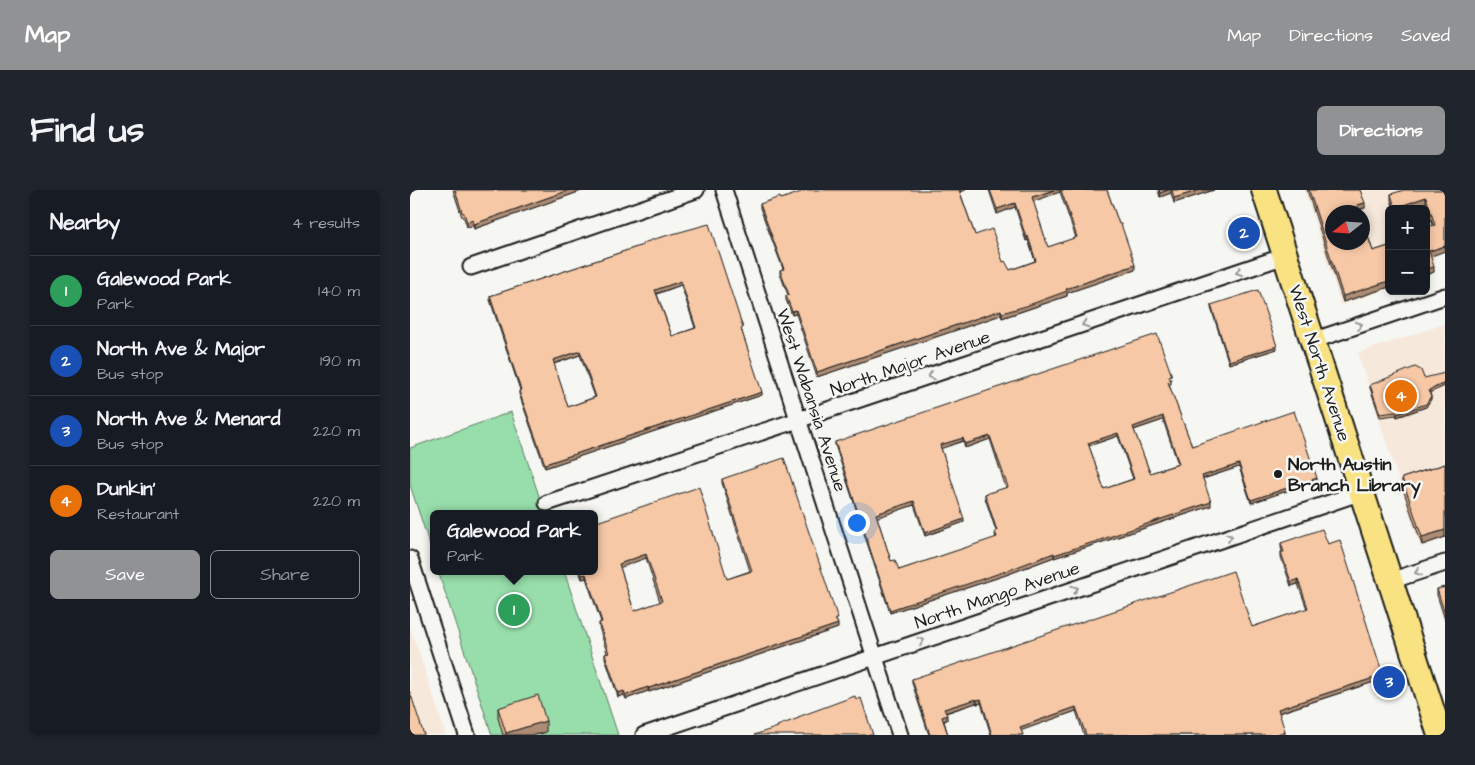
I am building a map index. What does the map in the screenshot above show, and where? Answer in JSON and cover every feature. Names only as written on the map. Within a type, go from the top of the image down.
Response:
[{"type":"main road","name":"West North Avenue","points":[[1264,190],[1362,492],[1436,734]]},
{"type":"street","points":[[471,267],[696,190]]},
{"type":"street","name":"West Wabansia Avenue","points":[[724,190],[900,735]]},
{"type":"street","name":"North Major Avenue","points":[[547,503],[1285,256]]},
{"type":"street","points":[[1312,341],[1445,296]]},
{"type":"street","name":"North Mango Avenue","points":[[644,735],[1362,492]]},
{"type":"street","points":[[410,559],[467,735]]},
{"type":"street","points":[[1390,581],[1445,563]]},
{"type":"shaded area","points":[[1304,190],[1407,190],[1412,205],[1385,205],[1385,290],[1341,305]]},
{"type":"shaded area","points":[[1445,324],[1445,539],[1420,547],[1358,353]]},
{"type":"shaded area","points":[[410,626],[446,735],[410,735]]},
{"type":"green space","points":[[511,412],[544,510],[430,510],[430,546],[410,485],[410,448]]},
{"type":"green space","points":[[439,575],[565,575],[618,735],[492,735]]},
{"type":"building","points":[[455,190],[569,190],[474,224],[473,220],[467,222]]},
{"type":"building","points":[[807,190],[959,190],[975,235],[992,229],[1003,262],[1005,261],[1010,270],[1036,261],[1015,203],[997,209],[990,190],[1054,190],[1032,197],[1048,247],[1077,237],[1061,190],[1107,190],[1135,265],[1066,289],[1067,291],[1026,306],[1002,313],[1001,310],[817,372],[796,310],[792,311],[786,296],[789,295],[780,270],[784,269],[760,204]]},
{"type":"building","points":[[1172,190],[1200,190],[1174,198]]},
{"type":"building","points":[[1309,190],[1360,190],[1365,203],[1357,205],[1325,205],[1325,240]]},
{"type":"building","points":[[1404,190],[1445,190],[1445,246],[1430,251],[1430,226],[1435,225],[1426,197],[1403,205],[1394,205],[1391,194]]},
{"type":"building","points":[[709,224],[762,392],[545,464],[519,391],[521,390],[490,296],[643,245],[643,243]],"holes":[[[681,281],[696,328],[672,336],[655,290]],[[580,351],[596,397],[568,407],[553,360]]]},
{"type":"building","points":[[1370,243],[1373,251],[1385,247],[1385,282],[1343,296],[1328,250],[1370,250]]},
{"type":"building","points":[[1430,254],[1434,267],[1430,268]]},
{"type":"building","points":[[1258,290],[1277,346],[1229,361],[1211,305]]},
{"type":"building","points":[[1157,334],[1172,376],[1169,377],[1171,381],[1168,382],[1192,446],[1294,411],[1317,478],[1251,500],[1239,464],[1202,476],[1211,502],[1054,555],[1054,553],[890,610],[835,442]],"holes":[[[1163,416],[1179,464],[1150,473],[1133,427]],[[1118,433],[1134,479],[1104,489],[1088,443]],[[990,436],[1008,487],[985,494],[997,531],[995,532],[997,537],[899,570],[895,560],[891,561],[876,514],[914,501],[925,533],[964,519],[940,445],[963,438],[965,444]]]},
{"type":"building","points":[[1415,367],[1421,370],[1424,378],[1445,373],[1445,383],[1429,390],[1431,396],[1426,404],[1397,414],[1396,412],[1380,414],[1370,385]]},
{"type":"building","points":[[784,458],[838,619],[835,619],[838,624],[649,688],[626,695],[624,691],[618,693],[605,654],[609,653],[599,623],[602,622],[586,575],[598,575],[598,522],[699,487],[727,579],[752,571],[722,479]],"holes":[[[646,554],[662,601],[634,611],[619,564]]]},
{"type":"building","points":[[1445,464],[1445,530],[1422,537],[1402,478]]},
{"type":"building","points":[[1322,529],[1328,544],[1340,540],[1383,675],[1278,709],[1285,731],[1275,735],[1086,735],[1076,707],[1020,727],[1023,735],[992,735],[981,699],[976,699],[944,709],[947,715],[942,717],[948,735],[930,735],[912,679],[1233,571],[1252,627],[1308,608],[1298,579],[1291,582],[1281,552],[1284,552],[1281,543]]},
{"type":"building","points":[[1445,587],[1445,614],[1437,589]]},
{"type":"building","points":[[410,692],[424,735],[410,735]]},
{"type":"building","points":[[538,695],[546,721],[506,733],[498,708]]},
{"type":"building","points":[[855,696],[856,700],[861,698],[873,735],[754,735],[778,727],[798,717]]},
{"type":"place","name":"North Ave & Major","points":[[1244,233]]},
{"type":"place","name":"Dunkin'","points":[[1401,396]]},
{"type":"place","name":"North Austin Branch Library","points":[[1278,474]]},
{"type":"place","name":"Galewood Park","points":[[514,610]]},
{"type":"place","name":"North Ave & Menard","points":[[1389,682]]}]
